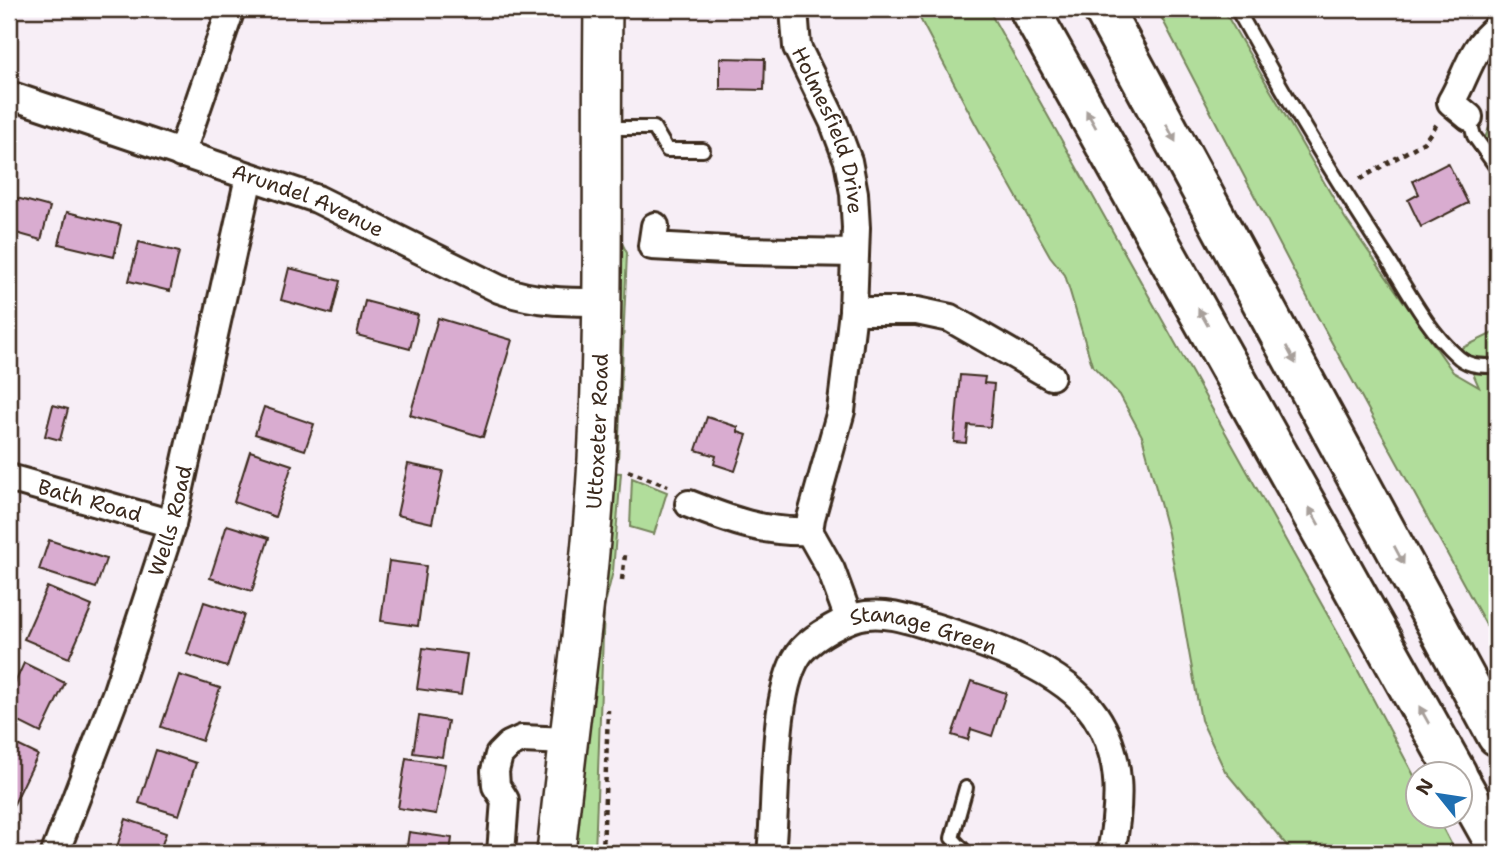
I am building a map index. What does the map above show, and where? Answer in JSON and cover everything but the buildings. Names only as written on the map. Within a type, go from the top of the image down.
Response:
[{"type":"highway","points":[[1029,9],[1449,760]]},
{"type":"highway","points":[[1103,9],[1497,736]]},
{"type":"highway","points":[[1474,805],[1497,847]]},
{"type":"main road","name":"Uttoxeter Road","points":[[556,853],[587,584],[597,459],[602,302],[603,9]]},
{"type":"street","points":[[181,154],[230,9]]},
{"type":"street","name":"Holmesfield Drive","points":[[794,9],[797,47],[833,121],[848,161],[854,193],[853,311],[841,411],[809,531]]},
{"type":"street","points":[[1462,112],[1451,102],[1464,81],[1483,38],[1497,28]]},
{"type":"street","name":"Arundel Avenue","points":[[9,95],[317,199],[522,298],[602,302]]},
{"type":"street","name":"Wells Road","points":[[55,853],[116,694],[172,524],[249,177]]},
{"type":"street","points":[[655,226],[652,246],[855,253]]},
{"type":"street","points":[[853,311],[917,311],[950,318],[1051,376]]},
{"type":"street","name":"Bath Road","points":[[9,478],[172,524]]},
{"type":"street","points":[[689,504],[734,521],[773,531],[809,531],[831,570],[849,618]]},
{"type":"street","name":"Stanage Green","points":[[771,853],[779,721],[787,680],[802,651],[849,618],[879,614],[896,616],[972,639],[1015,656],[1045,673],[1094,712],[1115,758],[1119,787],[1111,853]]},
{"type":"street","points":[[501,853],[505,800],[496,786],[495,771],[499,755],[509,745],[522,739],[567,741]]},
{"type":"lane","points":[[1237,9],[1342,189],[1436,334],[1457,357],[1469,364],[1490,366]]},
{"type":"lane","points":[[1462,112],[1474,136],[1497,168]]},
{"type":"lane","points":[[601,128],[654,128],[667,150],[702,150]]},
{"type":"lane","points":[[966,788],[952,838],[966,853]]},
{"type":"path","points":[[1342,189],[1424,142],[1436,125],[1462,112]]},
{"type":"path","points":[[597,459],[679,491],[689,504]]},
{"type":"green space","points":[[915,9],[988,9],[1340,637],[1406,760],[1404,830],[1444,830],[1456,853],[1293,853],[1225,771],[1201,720],[1168,533],[1142,436],[1120,395],[1092,365],[1065,275],[1050,256]]},
{"type":"green space","points":[[1157,9],[1223,9],[1345,218],[1453,372],[1479,387],[1462,348],[1497,331],[1497,645],[1314,310]]},
{"type":"green space","points":[[1492,120],[1497,122],[1497,154],[1485,138]]},
{"type":"green space","points":[[619,237],[627,253],[618,460],[608,454]]},
{"type":"green space","points":[[609,472],[621,473],[613,571],[604,608],[595,853],[573,853]]},
{"type":"green space","points":[[632,478],[667,492],[654,534],[630,527]]}]
